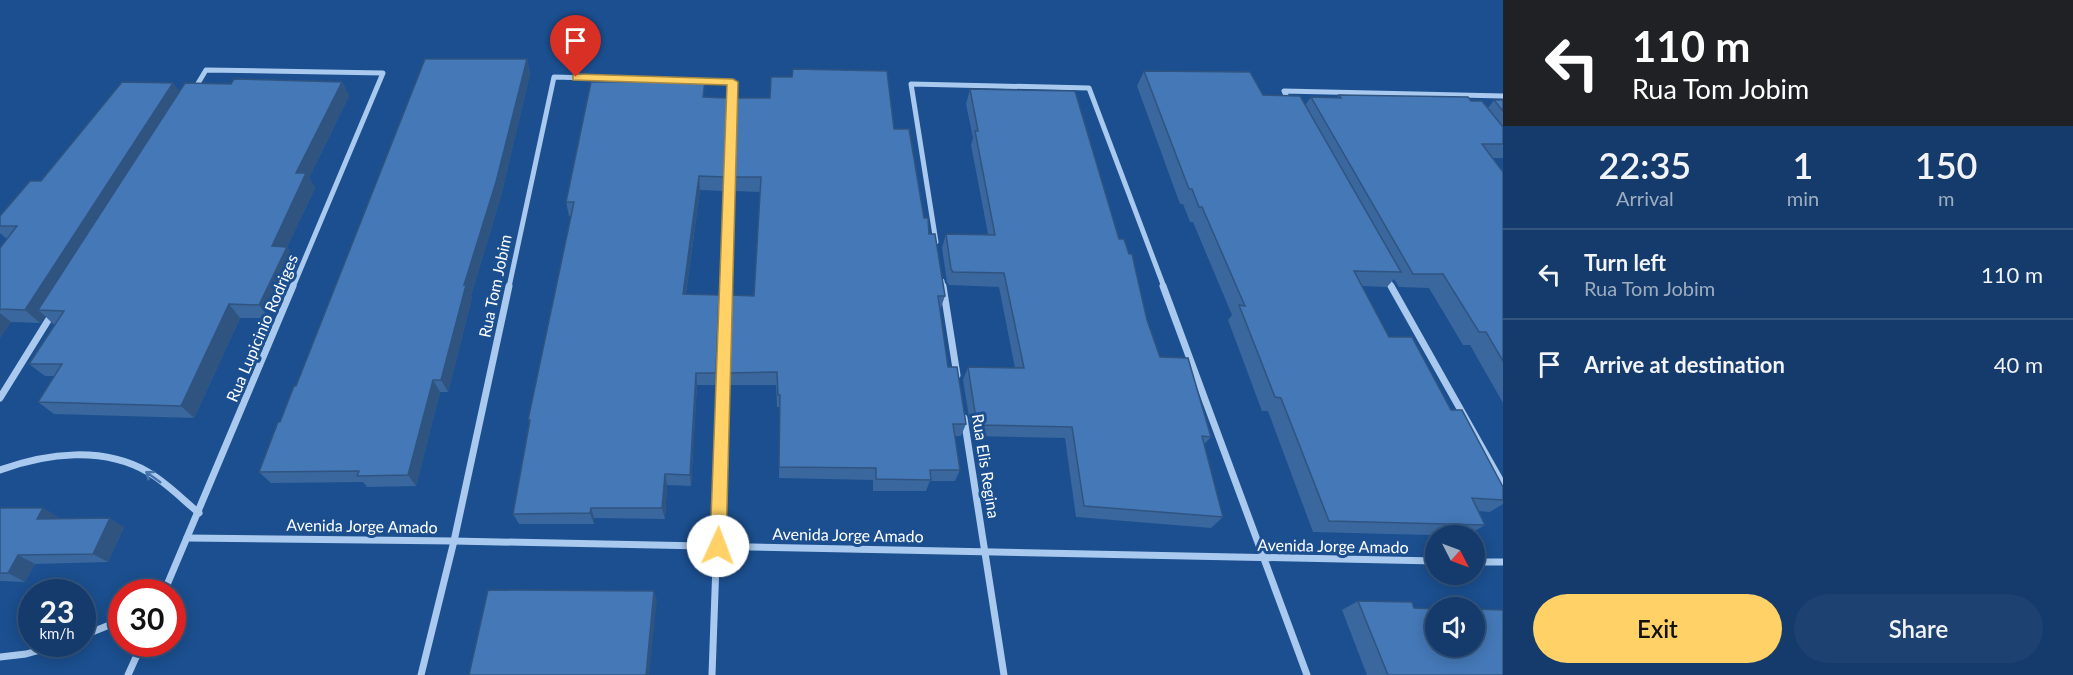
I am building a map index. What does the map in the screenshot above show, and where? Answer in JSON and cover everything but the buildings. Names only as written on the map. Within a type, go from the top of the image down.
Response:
[{"type":"street","name":"Rua Lupicinio Rodriges","points":[[170,579],[200,513],[383,73],[206,70],[188,100]]},
{"type":"street","name":"Rua Tom Jobim","points":[[421,675],[454,541],[554,77],[733,82],[718,546]]},
{"type":"street","points":[[937,248],[911,84],[1089,88],[1266,559],[1307,675]]},
{"type":"street","points":[[1295,112],[1284,92],[1503,96]]},
{"type":"street","points":[[1461,96],[1468,105]]},
{"type":"street","points":[[1382,268],[1503,485]]},
{"type":"street","points":[[941,271],[960,388]]},
{"type":"street","points":[[0,398],[56,308]]},
{"type":"street","name":"Rua Elis Regina","points":[[963,411],[1004,675]]},
{"type":"street","points":[[0,470],[59,454],[103,456],[141,468],[200,513]]},
{"type":"street","name":"Avenida Jorge Amado","points":[[187,538],[454,541],[1425,561]]},
{"type":"street","points":[[712,675],[718,546]]},
{"type":"street","points":[[1485,562],[1503,562]]},
{"type":"street","points":[[0,657],[18,655]]},
{"type":"street","points":[[128,675],[136,657]]},
{"type":"route","points":[[576,77],[733,82],[718,546]]}]
